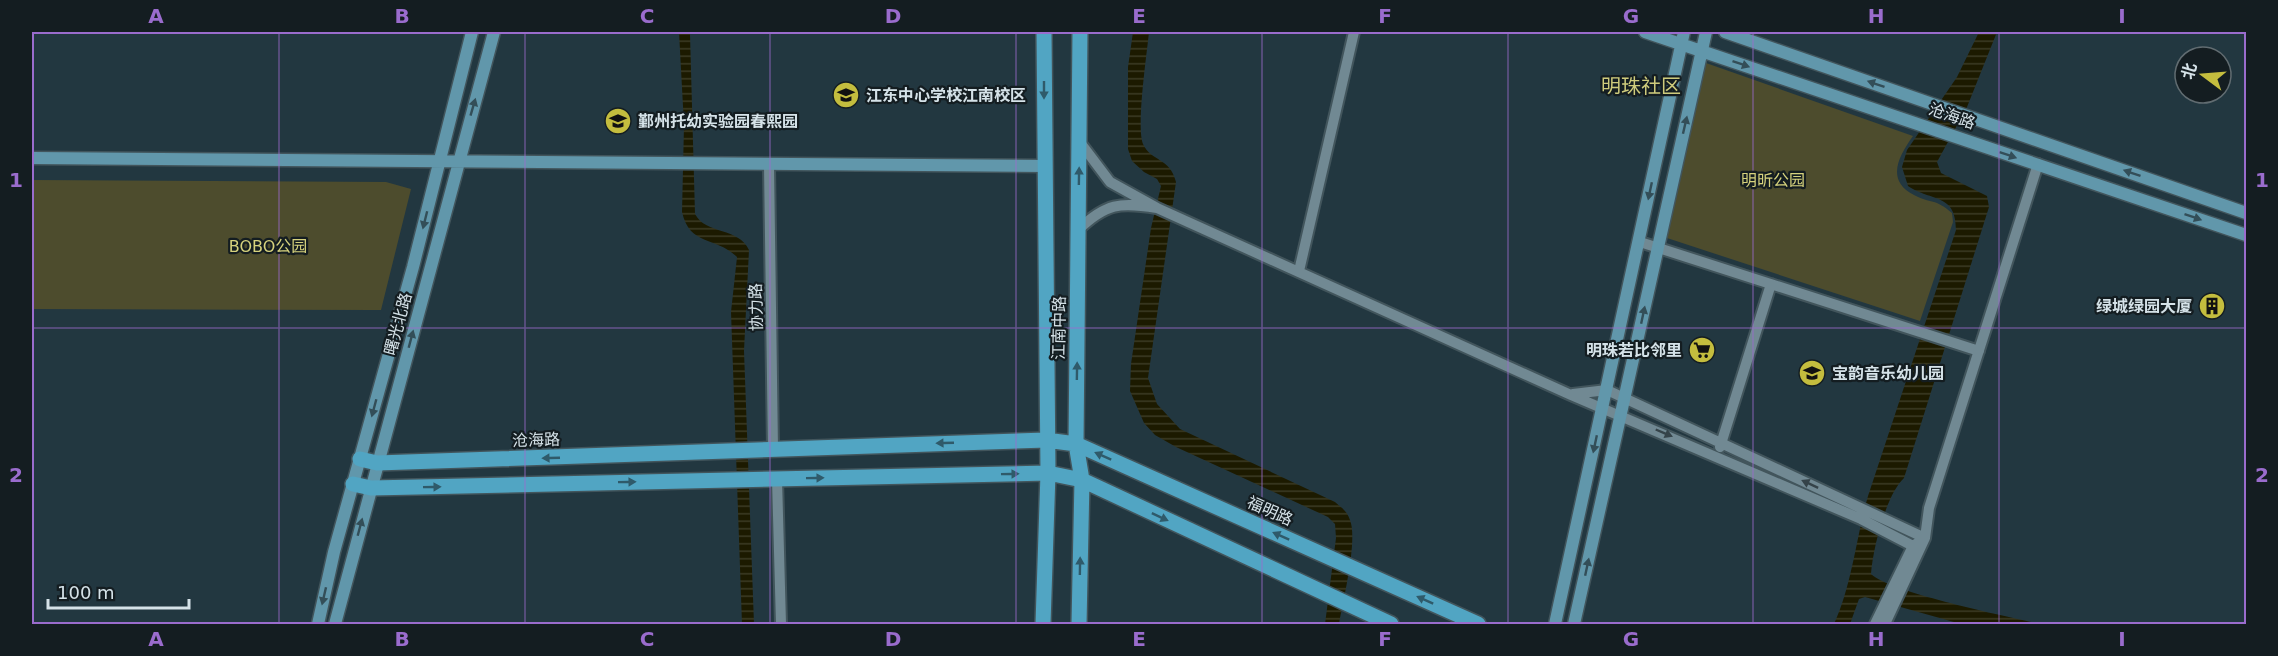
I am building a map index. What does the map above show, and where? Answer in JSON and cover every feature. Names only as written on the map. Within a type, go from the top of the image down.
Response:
[{"type":"main road","name":"曙光北路","points":[[318,624],[472,32]]},
{"type":"main road","name":"曙光北路","points":[[335,624],[494,32]]},
{"type":"main road","name":"江南中路","points":[[1043,624],[1048,473],[1044,32]]},
{"type":"main road","name":"江南中路","points":[[1079,624],[1082,480],[1076,444],[1080,32]]},
{"type":"main road","name":"沧海路","points":[[1645,32],[1683,38],[1701,50],[2247,235]]},
{"type":"main road","points":[[1574,624],[1706,32]]},
{"type":"main road","name":"沧海路","points":[[1725,32],[2247,213]]},
{"type":"main road","points":[[1555,624],[1683,38]]},
{"type":"main road","points":[[32,158],[457,164],[1045,166]]},
{"type":"main road","name":"福明路","points":[[773,450],[1046,440],[1076,444],[1478,624]]},
{"type":"main road","name":"沧海路","points":[[360,459],[377,463],[773,450]]},
{"type":"main road","points":[[353,484],[371,489],[1048,473],[1082,480],[1391,624]]},
{"type":"street","points":[[1299,271],[1354,32]]},
{"type":"street","points":[[1079,141],[1110,182],[1157,208],[1571,394],[1862,514]]},
{"type":"street","name":"协力路","points":[[769,165],[773,450]]},
{"type":"street","points":[[1882,621],[1924,538],[1929,508],[2038,165]]},
{"type":"street","points":[[1078,230],[1104,208],[1131,204],[1157,208]]},
{"type":"street","points":[[1640,242],[1979,351]]},
{"type":"street","points":[[1718,456],[1771,284]]},
{"type":"street","points":[[1571,394],[1607,390],[1721,443],[1897,531],[1924,538]]},
{"type":"street","points":[[777,479],[781,624]]},
{"type":"street","points":[[1897,531],[1913,546]]},
{"type":"street","points":[[1901,581],[1913,546],[1924,538]]},
{"type":"green space","name":"明昕公园","points":[[1706,63],[1913,136],[1897,167],[1900,182],[1914,195],[1946,208],[1952,213],[1953,222],[1920,321],[1667,238]]},
{"type":"green space","name":"BOBO公园","points":[[32,180],[386,182],[411,189],[381,310],[32,309]]},
{"type":"shaded area","points":[[679,32],[690,32],[695,214],[700,221],[714,229],[738,238],[749,250],[744,351],[754,624],[742,624],[731,312],[737,257],[729,250],[697,236],[686,223],[682,212],[684,125]]},
{"type":"shaded area","points":[[1133,32],[1149,32],[1141,107],[1143,144],[1146,150],[1169,168],[1176,182],[1148,378],[1157,404],[1180,429],[1335,502],[1346,512],[1352,529],[1352,541],[1339,624],[1325,624],[1336,538],[1335,524],[1328,517],[1176,447],[1155,435],[1144,423],[1130,391],[1131,364],[1151,228],[1161,186],[1157,179],[1144,172],[1132,161],[1128,149],[1128,67]]},
{"type":"shaded area","points":[[1979,32],[1997,32],[1967,107],[1937,162],[1941,173],[1987,196],[1989,207],[1904,478],[1897,486],[1886,509],[1874,550],[1871,574],[1901,589],[1977,610],[2040,624],[1961,624],[1865,597],[1859,599],[1850,624],[1834,624],[1850,577],[1868,496],[1956,230],[1955,218],[1947,204],[1908,186],[1902,167],[1907,150],[1957,77]]},
{"type":"place","name":"江东中心学校江南校区","points":[[846,95]]},
{"type":"place","name":"鄞州托幼实验园春熙园","points":[[618,121]]},
{"type":"place","name":"绿城绿园大厦","points":[[2212,306]]},
{"type":"place","name":"明珠若比邻里","points":[[1702,350]]},
{"type":"place","name":"宝韵音乐幼儿园","points":[[1812,373]]},
{"type":"district","name":"明珠社区","points":[[1641,86]]}]
